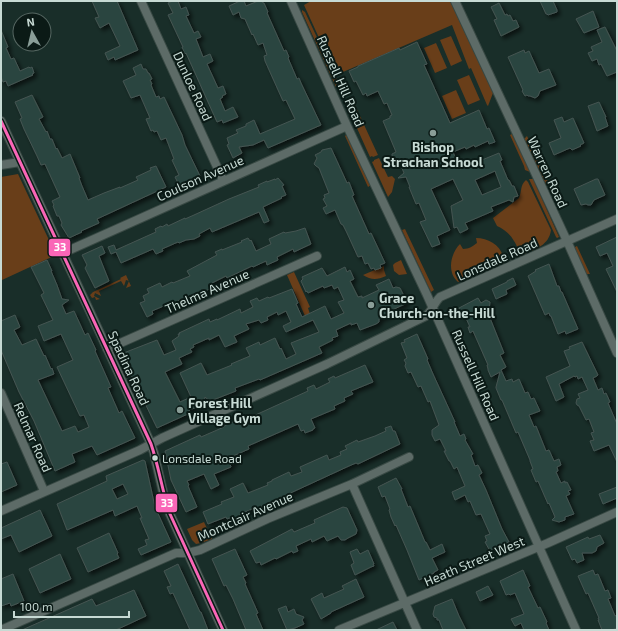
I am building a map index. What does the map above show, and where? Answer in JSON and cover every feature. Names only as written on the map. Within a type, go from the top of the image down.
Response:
[{"type":"street","name":"Dunloe Road","points":[[141,1],[223,180]]},
{"type":"street","name":"Warren Road","points":[[456,1],[567,241],[617,354]]},
{"type":"street","name":"Russell Hill Road","points":[[295,2],[347,126],[433,308],[576,630]]},
{"type":"street","name":"Spadina Road","points":[[1,121],[154,453],[164,496],[170,514],[223,630]]},
{"type":"street","name":"Coulson Avenue","points":[[63,253],[223,180],[347,126]]},
{"type":"street","points":[[1,165],[20,162]]},
{"type":"street","name":"Lonsdale Road","points":[[1,511],[140,450],[193,423],[327,364],[426,316],[430,313],[440,297],[617,219]]},
{"type":"street","name":"Thelma Avenue","points":[[107,349],[317,256]]},
{"type":"street","name":"Relmar Road","points":[[1,392],[44,491]]},
{"type":"street","points":[[1,405],[9,411]]},
{"type":"street","name":"Montclair Avenue","points":[[1,630],[176,553],[188,553],[200,550],[267,519],[352,484],[409,457]]},
{"type":"street","points":[[352,484],[417,630]]},
{"type":"street","name":"Heath Street West","points":[[339,630],[617,512]]},
{"type":"shaded area","points":[[311,1],[450,1],[493,93],[488,106],[471,68],[469,69],[452,25],[336,75],[304,5]]},
{"type":"shaded area","points":[[302,10],[305,12],[338,82],[338,86],[336,87],[302,12]]},
{"type":"shaded area","points":[[451,36],[462,61],[451,66],[440,40]]},
{"type":"shaded area","points":[[436,43],[447,68],[435,73],[424,48]]},
{"type":"shaded area","points":[[469,75],[480,100],[468,105],[457,80]]},
{"type":"shaded area","points":[[456,90],[466,113],[452,119],[442,96]]},
{"type":"shaded area","points":[[355,101],[354,103],[378,155],[373,157],[370,157],[347,106],[349,105],[348,103]]},
{"type":"shaded area","points":[[512,134],[530,172],[525,170],[510,135]]},
{"type":"shaded area","points":[[346,135],[371,185],[368,187],[345,136]]},
{"type":"shaded area","points":[[527,136],[549,184],[546,185],[524,139]]},
{"type":"shaded area","points":[[379,158],[388,177],[392,176],[395,179],[392,192],[388,197],[372,162]]},
{"type":"shaded area","points":[[18,174],[56,255],[1,281],[1,177]]},
{"type":"shaded area","points":[[529,179],[533,179],[559,237],[557,238],[556,237]]},
{"type":"shaded area","points":[[526,180],[551,230],[545,243],[524,254],[519,250],[509,234],[497,226],[493,218],[519,198],[522,186]]},
{"type":"shaded area","points":[[405,229],[434,290],[431,292],[402,230]]},
{"type":"shaded area","points":[[476,238],[481,238],[495,244],[502,252],[504,263],[458,282],[452,274],[451,269],[454,253],[460,244],[463,249],[469,248],[477,243]]},
{"type":"shaded area","points":[[577,246],[590,274],[586,274],[575,249]]},
{"type":"shaded area","points":[[401,260],[407,274],[399,275],[394,271],[393,265]]},
{"type":"shaded area","points":[[384,266],[386,276],[374,279],[363,275]]},
{"type":"shaded area","points":[[294,272],[310,307],[308,308],[310,314],[305,316],[287,275]]},
{"type":"shaded area","points":[[126,275],[129,281],[126,280],[124,286],[121,281],[99,291],[101,296],[95,293],[94,296],[100,299],[96,300],[95,297],[92,298],[90,295],[93,292],[121,279],[120,278]]},
{"type":"shaded area","points":[[129,281],[131,286],[126,288]]},
{"type":"shaded area","points":[[204,522],[212,539],[196,544],[192,540],[187,529]]},
{"type":"building","points":[[92,1],[117,1],[138,50],[115,60],[114,57],[108,60],[105,53],[120,46],[109,23],[100,28],[95,18],[99,17]]},
{"type":"building","points":[[178,1],[181,9],[186,7],[189,15],[186,16],[194,33],[198,31],[201,37],[196,39],[203,57],[210,54],[213,61],[207,64],[218,88],[223,86],[226,94],[220,99],[225,111],[233,107],[238,117],[223,123],[222,120],[217,122],[168,15],[173,13],[168,3]]},
{"type":"building","points":[[240,1],[244,1],[246,6],[258,1],[262,1],[264,3],[284,51],[286,50],[297,79],[299,78],[321,125],[268,148],[264,140],[253,145],[239,147],[242,153],[233,158],[227,145],[229,144],[227,138],[238,133],[236,130],[246,126],[246,124],[254,120],[260,134],[295,119],[286,100],[283,101],[265,61],[264,56],[267,55],[263,43],[258,45],[245,19],[241,18],[239,12],[233,15],[229,6]]},
{"type":"building","points":[[540,1],[553,1],[557,12],[548,15],[546,14]]},
{"type":"building","points":[[499,3],[505,15],[510,15],[513,21],[516,20],[519,27],[501,36],[494,20],[497,19],[491,7]]},
{"type":"building","points":[[593,11],[599,27],[584,33],[576,19]]},
{"type":"building","points":[[605,27],[617,51],[617,72],[607,76],[601,64],[599,65],[597,59],[592,61],[588,53],[593,51],[591,47],[602,42],[597,30]]},
{"type":"building","points":[[1,30],[11,59],[14,58],[20,71],[32,67],[34,73],[32,74],[33,75],[8,86],[6,81],[3,82],[1,77]]},
{"type":"building","points":[[417,42],[427,64],[424,65],[450,123],[479,110],[487,129],[489,128],[495,142],[489,144],[488,141],[475,147],[474,145],[466,149],[465,147],[453,152],[460,169],[499,153],[502,160],[500,161],[508,180],[512,186],[514,186],[518,196],[514,197],[513,202],[509,200],[491,207],[493,211],[465,223],[468,229],[460,233],[457,227],[454,228],[451,206],[463,200],[453,179],[431,189],[450,230],[437,236],[440,244],[432,247],[420,222],[426,220],[419,203],[416,204],[406,177],[398,178],[404,173],[399,161],[394,161],[392,154],[396,152],[383,121],[390,118],[392,115],[387,103],[384,104],[378,91],[367,96],[366,93],[363,95],[356,81],[354,82],[349,71],[399,48],[400,50]],"holes":[[[495,171],[501,187],[482,195],[475,180]]]},
{"type":"building","points":[[524,50],[525,53],[529,51],[539,73],[549,69],[556,85],[540,91],[538,96],[535,98],[527,95],[525,96],[508,57]]},
{"type":"building","points":[[141,64],[143,69],[146,69],[152,79],[150,80],[151,85],[156,97],[159,96],[160,99],[164,97],[200,176],[196,177],[197,179],[192,182],[191,180],[179,185],[175,177],[179,175],[172,160],[174,159],[166,138],[161,140],[157,131],[151,131],[146,119],[150,118],[140,95],[131,98],[123,81],[136,75],[133,68]]},
{"type":"building","points":[[32,95],[43,117],[39,119],[46,132],[47,131],[50,139],[52,139],[56,149],[57,148],[62,158],[70,154],[88,200],[138,180],[136,177],[156,166],[166,187],[97,219],[99,223],[69,238],[61,225],[62,223],[53,206],[52,201],[60,197],[45,164],[41,165],[24,129],[20,119],[22,118],[15,102]]},
{"type":"building","points":[[599,102],[606,117],[608,126],[597,131],[588,106]]},
{"type":"building","points":[[562,117],[564,122],[573,118],[584,143],[572,150],[570,148],[554,155],[549,143],[561,138],[554,120]]},
{"type":"building","points":[[331,148],[347,183],[349,182],[354,195],[352,196],[369,234],[371,233],[385,263],[380,265],[381,268],[375,270],[374,268],[371,269],[368,263],[365,264],[362,256],[358,257],[335,210],[326,214],[323,208],[327,206],[323,199],[325,198],[324,195],[329,193],[319,168],[314,164],[317,158],[315,155],[322,150]]},
{"type":"building","points":[[278,178],[284,185],[282,186],[286,195],[263,207],[269,221],[264,223],[259,212],[212,232],[210,228],[199,234],[200,236],[194,239],[178,242],[162,249],[163,251],[156,254],[153,249],[121,263],[116,252],[111,254],[108,247],[114,245],[116,250],[156,232],[155,229],[161,226],[162,227],[167,224],[168,226],[259,187],[258,185],[267,181]]},
{"type":"building","points":[[598,179],[605,195],[594,200],[591,205],[581,205],[574,189]]},
{"type":"building","points":[[305,228],[311,244],[294,252],[293,249],[277,257],[278,260],[267,265],[266,261],[227,278],[226,276],[212,283],[214,287],[183,301],[182,299],[152,311],[153,314],[147,317],[140,303],[145,301],[143,296],[149,293],[147,289],[160,283],[162,287],[190,276],[187,271],[217,255],[215,252],[242,242],[241,241],[248,238],[250,241],[251,240],[256,251],[271,244],[269,239],[284,232],[296,231]]},
{"type":"building","points":[[617,237],[617,292],[606,269],[613,266],[608,255],[607,253],[600,256],[596,247]]},
{"type":"building","points":[[102,246],[105,253],[99,256],[109,281],[95,288],[85,268],[87,265],[82,255]]},
{"type":"building","points":[[47,260],[62,299],[69,300],[62,305],[66,314],[74,311],[85,335],[88,333],[111,387],[108,388],[119,413],[122,411],[135,438],[97,455],[92,446],[72,454],[75,462],[55,471],[1,350],[1,321],[15,315],[20,327],[14,330],[22,345],[36,339],[51,369],[52,368],[54,374],[38,380],[62,431],[75,426],[78,432],[89,427],[84,415],[80,416],[57,367],[73,360],[61,334],[44,341],[38,326],[53,320],[41,295],[44,293],[31,267]]},
{"type":"building","points":[[549,264],[557,286],[559,286],[562,292],[578,329],[566,334],[565,331],[558,334],[549,313],[545,315],[528,276],[536,271],[535,270]]},
{"type":"building","points":[[345,267],[347,272],[350,270],[354,279],[350,281],[358,297],[362,296],[362,298],[379,290],[376,285],[389,279],[393,288],[400,288],[406,300],[405,304],[390,311],[391,314],[379,319],[379,322],[376,324],[360,330],[357,323],[351,325],[351,323],[336,330],[338,336],[332,338],[333,340],[319,347],[322,353],[260,380],[259,379],[235,388],[236,391],[213,400],[213,404],[205,397],[203,408],[200,406],[189,410],[190,413],[157,428],[121,354],[157,340],[164,355],[176,350],[172,341],[179,336],[179,333],[209,319],[210,322],[217,320],[240,309],[241,313],[253,307],[250,301],[257,298],[259,301],[292,289],[298,303],[296,304],[302,317],[325,306],[331,319],[344,313],[338,302],[344,300],[338,287],[334,289],[332,285],[324,288],[323,286],[308,293],[307,291],[306,292],[301,281],[303,279],[302,277],[322,268],[327,276]],"holes":[[[286,311],[291,322],[283,326],[286,332],[313,320],[319,332],[291,343],[296,354],[286,359],[275,338],[260,345],[259,342],[246,348],[250,356],[207,375],[201,363],[180,373],[191,397],[180,402],[165,372],[182,364],[179,358],[192,352],[190,349],[194,347],[193,345],[219,335],[225,347],[237,342],[234,336],[249,329],[246,324],[259,320],[261,323],[268,320],[267,317],[277,312],[278,315]]]},
{"type":"building","points":[[513,278],[516,285],[506,290],[507,294],[496,299],[492,289]]},
{"type":"building","points":[[478,298],[481,303],[486,300],[490,302],[489,311],[492,317],[490,318],[504,353],[500,355],[506,367],[501,370],[506,381],[512,379],[513,382],[519,379],[525,393],[528,392],[531,399],[534,398],[540,411],[529,415],[534,427],[536,426],[546,451],[549,450],[554,461],[559,459],[561,465],[557,467],[558,471],[556,472],[561,483],[565,481],[565,483],[567,482],[571,490],[568,491],[570,494],[566,496],[574,514],[565,517],[565,520],[559,522],[552,520],[555,517],[538,481],[536,482],[531,470],[533,469],[530,460],[496,388],[500,372],[491,377],[488,370],[488,365],[473,331],[470,333],[468,327],[470,327],[459,308]]},
{"type":"building","points":[[417,334],[460,436],[464,434],[465,440],[473,454],[471,455],[475,466],[478,465],[482,473],[479,475],[509,542],[490,551],[485,542],[487,541],[485,536],[490,534],[481,514],[476,515],[470,501],[468,502],[465,495],[455,500],[452,492],[465,486],[457,467],[454,469],[449,461],[440,439],[435,441],[432,435],[432,430],[439,425],[430,401],[428,402],[421,386],[418,387],[411,372],[408,373],[405,366],[406,363],[404,360],[407,358],[401,343]]},
{"type":"building","points":[[582,342],[598,375],[593,378],[598,390],[602,388],[604,394],[606,393],[610,402],[608,403],[617,424],[617,462],[609,445],[594,451],[590,441],[594,440],[591,433],[594,432],[589,419],[586,420],[576,403],[577,399],[580,398],[578,394],[588,390],[582,377],[578,379],[577,376],[574,376],[559,384],[564,397],[556,401],[546,377],[570,366],[564,351],[570,349],[569,347]]},
{"type":"building","points":[[365,365],[373,382],[351,391],[353,394],[344,398],[345,401],[334,406],[335,409],[311,419],[315,428],[313,430],[305,433],[304,430],[301,431],[298,424],[248,446],[249,449],[233,456],[235,462],[230,464],[231,467],[214,474],[219,485],[211,489],[204,474],[187,481],[197,507],[186,512],[171,480],[165,451],[200,435],[201,437],[237,420],[238,423],[308,391],[307,388],[314,385],[316,389],[330,382],[328,379],[334,376],[335,378]]},
{"type":"building","points":[[391,426],[393,431],[395,431],[400,444],[258,508],[257,507],[240,514],[241,516],[233,519],[232,517],[227,519],[226,517],[208,524],[203,512],[234,497],[230,489],[243,483],[248,493],[268,485],[267,483],[289,472],[291,476],[302,472],[300,467],[327,455],[329,460],[341,455],[340,452],[347,449],[345,446],[357,440],[358,442],[375,436],[386,431],[385,428]]},
{"type":"building","points":[[143,460],[145,461],[155,507],[171,542],[141,555],[138,549],[147,545],[145,540],[149,539],[140,518],[142,518],[137,506],[115,516],[113,510],[67,530],[57,504],[107,481],[106,476]],"holes":[[[123,484],[128,494],[117,499],[112,489]]]},
{"type":"building","points":[[7,462],[17,485],[1,492],[1,464]]},
{"type":"building","points":[[396,478],[402,489],[408,507],[410,506],[425,542],[430,550],[442,544],[445,552],[432,558],[438,570],[419,580],[396,525],[395,526],[391,517],[390,509],[385,496],[382,497],[378,487]]},
{"type":"building","points":[[617,487],[617,498],[603,504],[599,494]]},
{"type":"building","points":[[343,507],[347,508],[357,530],[356,534],[345,540],[341,540],[338,536],[327,541],[324,536],[312,542],[311,539],[296,546],[298,551],[293,553],[292,551],[261,565],[260,562],[256,563],[250,551],[292,529],[294,532],[315,523],[314,520]]},
{"type":"building","points":[[40,510],[52,536],[19,552],[11,535],[1,539],[1,528]]},
{"type":"building","points":[[109,533],[119,558],[88,572],[77,548]]},
{"type":"building","points":[[600,535],[604,543],[597,547],[596,551],[592,553],[582,553],[584,560],[577,563],[575,559],[572,560],[566,547],[588,537],[589,539]]},
{"type":"building","points":[[235,549],[247,575],[243,577],[246,583],[245,584],[258,613],[256,614],[263,630],[246,630],[233,599],[226,585],[224,586],[212,559]]},
{"type":"building","points":[[357,549],[360,554],[368,550],[374,566],[355,575],[351,565],[354,563],[350,552]]},
{"type":"building","points":[[60,554],[71,579],[40,593],[29,569]]},
{"type":"building","points":[[178,564],[208,630],[190,630],[173,593],[170,594],[167,587],[171,586],[164,571]]},
{"type":"building","points":[[523,570],[530,586],[528,587],[538,608],[540,607],[549,630],[524,630],[521,623],[515,626],[511,619],[524,614],[515,593],[506,595],[500,581]]},
{"type":"building","points":[[593,570],[595,575],[598,574],[605,591],[608,590],[611,598],[608,599],[615,616],[617,615],[617,628],[612,630],[602,630],[598,620],[599,618],[588,593],[586,594],[578,576]]},
{"type":"building","points":[[13,574],[24,601],[11,606],[10,603],[1,606],[1,579]]},
{"type":"building","points":[[356,579],[364,597],[331,612],[321,619],[311,599],[322,593],[324,598],[344,589],[342,586]]},
{"type":"building","points":[[488,586],[493,595],[480,601],[476,592]]},
{"type":"building","points":[[134,590],[146,616],[116,630],[22,630],[92,599],[96,606]]},
{"type":"building","points":[[452,599],[466,630],[443,630],[439,620],[434,617],[433,614],[435,606]]},
{"type":"building","points":[[286,606],[288,612],[294,609],[296,614],[304,617],[302,620],[304,624],[287,630],[278,609]]},
{"type":"building","points":[[393,622],[397,630],[376,630]]},
{"type":"transit line","name":"33","points":[[1,121],[151,444],[170,514],[223,630]]},
{"type":"place","name":"Bishop Strachan School","points":[[433,133]]},
{"type":"place","name":"Grace Church-on-the-Hill","points":[[371,305]]},
{"type":"place","name":"Forest Hill Village Gym","points":[[180,410]]},
{"type":"place","name":"Lonsdale Road","points":[[155,458]]}]
